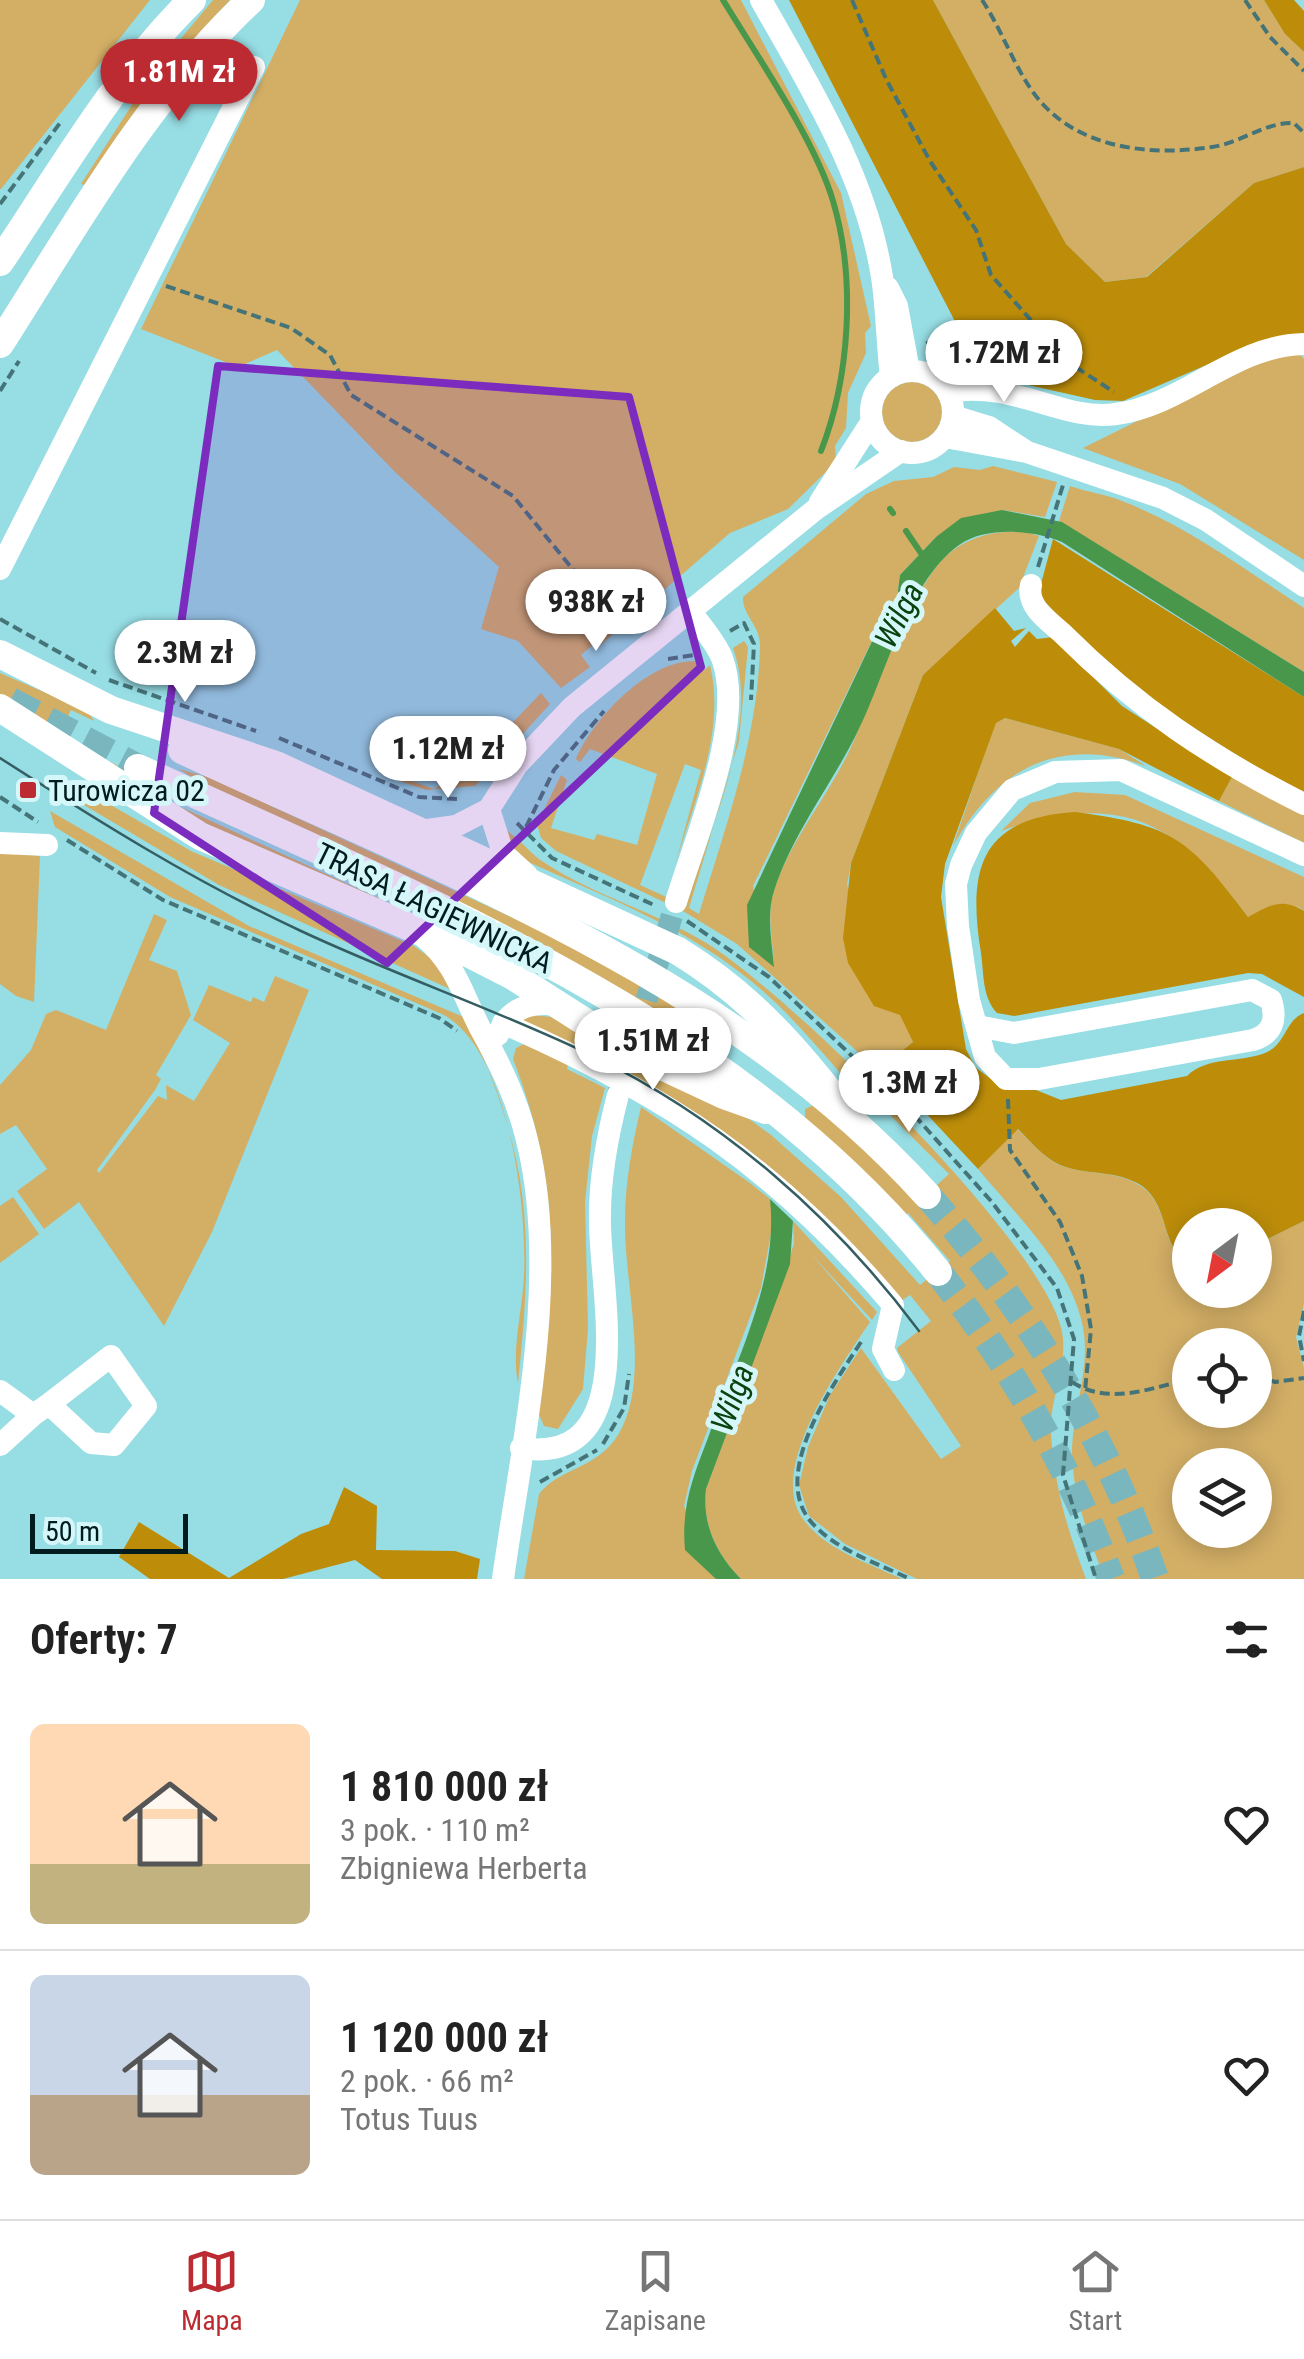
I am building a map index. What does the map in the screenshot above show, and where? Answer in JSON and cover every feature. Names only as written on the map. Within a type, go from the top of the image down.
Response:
[{"type":"main road","points":[[0,262],[128,74],[192,0]]},
{"type":"main road","points":[[0,344],[138,131],[202,49],[251,0]]},
{"type":"main road","points":[[0,654],[112,710],[276,765],[658,941],[727,984],[792,1042],[848,1116]]},
{"type":"main road","points":[[0,708],[190,831],[497,967],[632,1052],[724,1096],[782,1115]]},
{"type":"main road","name":"TRASA ŁAGIEWNICKA","points":[[182,750],[637,966],[749,1036],[848,1116],[926,1195]]},
{"type":"main road","name":"TRASA ŁAGIEWNICKA","points":[[138,768],[557,967],[691,1047],[782,1115],[876,1202],[938,1272]]},
{"type":"street","points":[[761,0],[839,142],[860,194],[882,276],[900,374]]},
{"type":"street","points":[[0,569],[254,67]]},
{"type":"street","points":[[816,510],[872,422],[874,396],[900,374],[932,376],[956,385],[989,388],[1112,415],[1148,406],[1262,350],[1304,344]]},
{"type":"street","points":[[872,422],[882,440],[900,451],[925,451],[949,427],[956,385]]},
{"type":"street","points":[[949,427],[989,427],[1027,452],[1163,498],[1206,520],[1304,586]]},
{"type":"street","points":[[420,830],[456,826],[562,718],[816,510],[900,451]]},
{"type":"street","points":[[1031,585],[1035,607],[1128,698],[1217,756],[1304,804]]},
{"type":"street","points":[[674,910],[714,774],[728,709],[723,661],[691,612]]},
{"type":"street","points":[[977,1026],[1014,1033],[1252,990],[1265,995],[1273,1006],[1270,1030],[1253,1040],[1023,1082],[1001,1076],[986,1057],[977,1026],[958,926],[956,884],[967,850],[982,824],[1000,800],[1024,782],[1076,769],[1121,770],[1304,855]]},
{"type":"street","points":[[480,804],[503,853],[541,887]]},
{"type":"street","points":[[0,842],[50,835]]},
{"type":"street","points":[[413,928],[451,964],[496,1053],[528,1141],[540,1226],[537,1317],[503,1579]]},
{"type":"street","points":[[496,1053],[503,1023],[526,1005],[558,1005]]},
{"type":"street","points":[[503,1023],[650,1093],[724,1142],[777,1184],[844,1249],[893,1305],[883,1349],[894,1370]]},
{"type":"street","points":[[520,1448],[552,1448],[570,1442],[590,1423],[602,1398],[607,1350],[600,1190],[618,1094]]},
{"type":"street","points":[[0,1391],[41,1409],[0,1445]]},
{"type":"path","points":[[852,0],[886,79],[930,160],[976,230],[992,275],[1068,362],[1112,392],[1148,406]]},
{"type":"path","points":[[982,0],[1040,102],[1098,143],[1176,152],[1219,146],[1280,122],[1294,123],[1304,133]]},
{"type":"path","points":[[1245,0],[1270,36],[1304,71]]},
{"type":"path","points":[[148,280],[290,328],[330,355],[351,394],[513,496],[602,604]]},
{"type":"path","points":[[921,332],[935,354],[948,360],[956,385]]},
{"type":"path","points":[[1040,558],[1058,502]]},
{"type":"path","points":[[0,619],[122,685],[263,734]]},
{"type":"path","points":[[658,663],[703,653]]},
{"type":"path","points":[[526,828],[554,770],[608,707]]},
{"type":"path","points":[[272,737],[298,743],[419,797],[480,804]]},
{"type":"path","points":[[0,797],[50,835],[162,900],[439,1018],[464,1039]]},
{"type":"path","points":[[514,822],[526,828],[552,858],[674,910],[746,959],[790,996],[915,1116],[1045,1270],[1065,1303],[1074,1338],[1063,1475],[1096,1579]]},
{"type":"path","points":[[1001,1076],[1008,1098],[1010,1150],[1060,1222],[1082,1276],[1092,1329],[1085,1390]]},
{"type":"path","points":[[1304,1311],[1299,1336],[1304,1360]]},
{"type":"path","points":[[869,1330],[823,1402],[802,1457],[796,1494],[802,1510],[822,1533],[910,1579]]},
{"type":"path","points":[[1272,1381],[1304,1378]]},
{"type":"path","points":[[1072,1382],[1085,1390],[1116,1396],[1172,1382]]},
{"type":"highlighted area","points":[[218,366],[629,397],[701,667],[387,963],[154,813]]},
{"type":"shaded area","points":[[0,0],[150,0],[1,189],[0,189]]},
{"type":"shaded area","points":[[213,0],[230,0],[171,66],[85,185],[81,184],[153,72]]},
{"type":"shaded area","points":[[300,0],[741,0],[841,193],[871,326],[865,333],[866,353],[848,393],[846,428],[835,446],[836,462],[788,509],[730,533],[598,647],[596,642],[581,655],[590,667],[561,688],[518,641],[481,629],[499,567],[395,472],[277,350],[238,367],[141,329]]},
{"type":"shaded area","points":[[789,0],[933,0],[1066,244],[1105,282],[1147,277],[1254,183],[1304,167],[1304,334],[1262,341],[1123,401],[1095,400],[993,377],[962,335]]},
{"type":"shaded area","points":[[933,0],[1264,0],[1285,34],[1304,52],[1304,167],[1254,183],[1146,277],[1105,282],[1066,244]]},
{"type":"shaded area","points":[[1264,0],[1294,0],[1304,11],[1304,52],[1285,34]]},
{"type":"shaded area","points":[[1298,352],[1304,359],[1304,560],[1180,484],[1083,448],[1246,367]]},
{"type":"shaded area","points":[[912,382],[933,391],[942,412],[933,433],[912,442],[891,433],[882,412],[891,391]]},
{"type":"shaded area","points":[[993,466],[1057,482],[1045,517],[1002,510],[936,537],[900,575],[897,598],[885,614],[753,886],[774,966],[770,918],[782,869],[838,773],[896,640],[933,571],[956,548],[978,537],[1002,532],[1039,536],[1019,588],[923,675],[851,863],[847,885],[913,1042],[878,1070],[737,944],[683,911],[556,851],[541,838],[537,824],[561,775],[567,780],[551,828],[594,840],[597,834],[637,845],[657,774],[590,749],[580,762],[576,759],[608,710],[640,681],[676,664],[694,661],[703,671],[710,665],[714,690],[706,766],[675,865],[701,770],[685,764],[640,885],[686,906],[715,822],[689,908],[699,914],[739,781],[758,680],[760,645],[743,597],[866,494],[894,481],[933,477],[954,467],[980,470]]},
{"type":"shaded area","points":[[1070,486],[1147,511],[1216,550],[1304,608],[1304,672],[1059,521]]},
{"type":"shaded area","points":[[1053,539],[1304,697],[1304,794],[1259,770],[1122,681],[1038,595]]},
{"type":"shaded area","points":[[995,608],[1014,631],[1026,628],[1011,641],[1015,647],[1029,631],[1037,639],[1053,637],[1122,706],[1232,777],[1219,801],[1119,749],[1005,718],[996,723],[945,864],[941,897],[966,1049],[975,1067],[1006,1090],[1036,1090],[1061,1100],[1187,1076],[1204,1065],[1265,1053],[1304,1013],[1304,1221],[1272,1237],[1272,1208],[1172,1208],[1172,1244],[1157,1204],[1142,1186],[1122,1177],[1060,1165],[1018,1129],[978,1169],[908,1094],[878,1070],[913,1042],[900,1015],[874,1006],[848,963],[843,938],[851,863],[923,675]]},
{"type":"shaded area","points":[[744,641],[748,647],[739,741],[730,770],[741,710],[740,678],[733,648]]},
{"type":"shaded area","points":[[0,673],[88,711],[94,721],[71,710],[59,735],[135,775],[131,784],[419,917],[416,922],[196,827],[0,701]]},
{"type":"shaded area","points":[[541,693],[550,704],[475,786],[426,790],[394,779],[395,775],[434,789],[468,769]]},
{"type":"shaded area","points":[[1005,718],[1119,749],[1146,766],[1085,754],[1033,765],[1010,778],[989,797],[953,846],[995,723]]},
{"type":"shaded area","points":[[179,769],[211,778],[552,936],[693,1015],[694,1020],[688,1027],[680,1026],[601,978],[207,787]]},
{"type":"shaded area","points":[[1232,777],[1304,815],[1304,843],[1219,801]]},
{"type":"shaded area","points":[[69,781],[191,851],[414,946],[439,964],[450,989],[219,885],[62,792]]},
{"type":"shaded area","points":[[1075,792],[1125,795],[1304,877],[1304,911],[1298,907],[1248,917],[1196,857],[1170,836],[1142,822],[1113,815],[1080,814],[1001,831],[1030,803]]},
{"type":"shaded area","points":[[50,811],[249,926],[466,1018],[490,1075],[466,1034],[444,1015],[170,897],[55,827]]},
{"type":"shaded area","points":[[1075,812],[1136,823],[1176,840],[1210,870],[1248,917],[1281,904],[1304,911],[1304,997],[1262,974],[1248,973],[1014,1016],[997,1013],[986,993],[983,977],[977,923],[980,873],[1000,837],[1043,816]]},
{"type":"shaded area","points":[[504,829],[564,875],[688,933],[746,972],[849,1063],[905,1119],[1005,1233],[1040,1283],[1060,1324],[1062,1366],[1051,1435],[1062,1507],[1086,1579],[917,1579],[845,1544],[809,1516],[799,1485],[808,1447],[830,1395],[861,1348],[941,1459],[961,1446],[897,1348],[931,1321],[910,1295],[901,1301],[814,1210],[729,1137],[635,1076],[521,1021],[531,1015],[553,1017],[745,1116],[841,1197],[920,1285],[950,1261],[908,1213],[905,1215],[805,1118],[805,1109],[816,1104],[918,1202],[949,1174],[882,1107],[876,1112],[795,1023],[742,974],[664,924],[524,860],[514,851]]},
{"type":"shaded area","points":[[0,851],[40,856],[34,1002],[16,996],[0,984]]},
{"type":"shaded area","points":[[154,914],[167,920],[149,960],[177,971],[191,1015],[156,1075],[161,1079],[155,1090],[97,1170],[99,1173],[158,1096],[167,1100],[166,1085],[194,1101],[230,1043],[193,1020],[209,985],[251,1002],[253,997],[264,1002],[275,976],[309,990],[212,1232],[164,1326],[79,1202],[44,1229],[17,1191],[47,1169],[16,1125],[0,1134],[0,1085],[31,1050],[46,1014],[56,1010],[106,1030]]},
{"type":"shaded area","points":[[524,1044],[568,1064],[567,1069],[605,1088],[592,1136],[585,1202],[588,1329],[583,1389],[558,1429],[544,1426],[537,1410],[548,1317],[550,1233],[540,1150],[513,1059],[516,1048]]},
{"type":"shaded area","points":[[641,1107],[770,1199],[774,1217],[761,1288],[692,1471],[684,1506],[716,1579],[524,1579],[539,1494],[547,1485],[600,1455],[618,1435],[628,1412],[635,1360],[625,1207]]},
{"type":"shaded area","points":[[1017,1129],[1059,1165],[1132,1181],[1151,1195],[1172,1245],[1172,1308],[1272,1308],[1272,1237],[1304,1221],[1304,1303],[1296,1337],[1304,1368],[1304,1579],[1105,1579],[1082,1515],[1072,1464],[1085,1352],[1081,1319],[1064,1277],[978,1169]]},
{"type":"shaded area","points":[[510,1138],[526,1238],[518,1383],[516,1357],[524,1245]]},
{"type":"shaded area","points":[[13,1197],[39,1234],[0,1263],[0,1206]]},
{"type":"shaded area","points":[[793,1221],[877,1312],[872,1320],[810,1253],[870,1322],[812,1418],[794,1473],[794,1498],[803,1519],[823,1539],[902,1579],[741,1579],[724,1559],[709,1526],[706,1489],[794,1244]]},
{"type":"shaded area","points":[[344,1487],[377,1506],[376,1550],[455,1551],[480,1559],[477,1579],[382,1579],[355,1560],[283,1579],[150,1579],[119,1557],[139,1522],[229,1578],[301,1534],[329,1524]]},
{"type":"water","name":"Wilga","points":[[1002,510],[1062,522],[1304,672],[1304,697],[1062,542],[1010,532],[970,539],[941,562],[911,607],[855,737],[791,850],[770,910],[774,967],[749,947],[747,905],[885,614],[897,598],[900,575],[936,537],[961,518]]},
{"type":"water","name":"Wilga","points":[[770,1199],[793,1221],[790,1264],[706,1489],[706,1514],[713,1538],[741,1579],[716,1579],[685,1550],[687,1506],[761,1290],[768,1260]]},
{"type":"waterway","points":[[723,0],[813,152],[833,201],[840,231],[847,294],[844,360],[821,451]]},
{"type":"waterway","points":[[890,509],[893,513]]},
{"type":"waterway","points":[[906,531],[925,559]]},
{"type":"tunnel","points":[[10,701],[138,768]]},
{"type":"tunnel","points":[[618,1095],[676,902]]},
{"type":"tunnel","points":[[927,1195],[998,1283],[1060,1376],[1113,1475],[1155,1579]]},
{"type":"tunnel","points":[[938,1272],[990,1343],[1036,1418],[1077,1497],[1111,1579]]},
{"type":"tram line","points":[[0,758],[148,850],[262,912],[557,1039],[687,1109],[731,1140],[812,1210],[850,1248],[919,1331]]},
{"type":"place","name":"Turowicza 02","points":[[28,790]]}]
